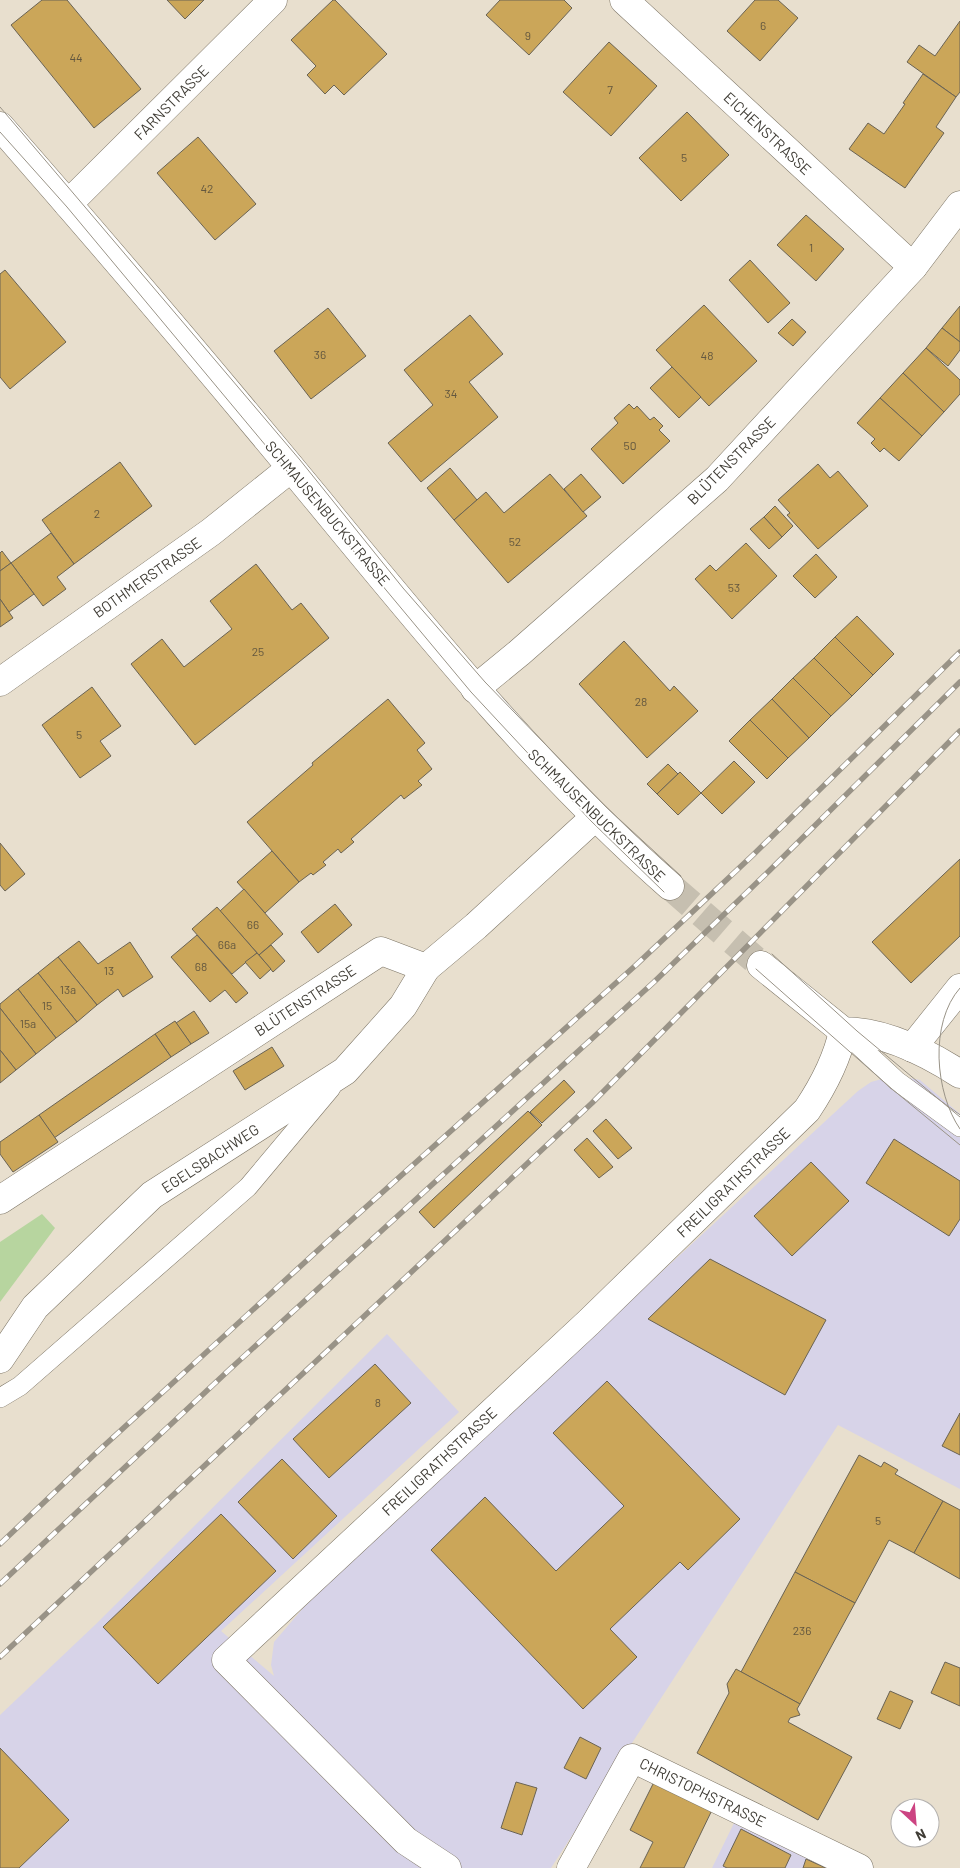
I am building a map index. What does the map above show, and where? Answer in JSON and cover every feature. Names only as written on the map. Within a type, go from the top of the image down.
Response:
[{"type":"street","name":"FARNSTRASSE","points":[[68,204],[273,0]]},
{"type":"street","name":"EICHENSTRASSE","points":[[624,0],[913,266]]},
{"type":"street","name":"SCHMAUSENBUCKSTRASSE","points":[[0,126],[291,468],[475,690],[595,817],[670,886]]},
{"type":"street","name":"BLÜTENSTRASSE","points":[[475,690],[717,479],[913,266],[960,204]]},
{"type":"street","name":"BOTHMERSTRASSE","points":[[0,682],[211,532],[291,468]]},
{"type":"street","points":[[426,968],[476,926],[595,817]]},
{"type":"street","name":"BLÜTENSTRASSE","points":[[0,1200],[380,951],[426,968]]},
{"type":"street","points":[[761,965],[843,1031],[857,1031],[912,1048],[960,1074]]},
{"type":"street","name":"EGELSBACHWEG","points":[[0,1359],[35,1307],[152,1196],[345,1071],[403,1006],[426,968]]},
{"type":"street","points":[[912,1048],[960,988]]},
{"type":"street","name":"FREILIGRATHSTRASSE","points":[[447,1868],[406,1841],[226,1660],[594,1317],[807,1110],[824,1084],[840,1044],[843,1031]]},
{"type":"street","name":"CHRISTOPHSTRASSE","points":[[571,1868],[632,1758],[859,1868]]},
{"type":"lane","points":[[843,1031],[897,1081],[960,1127]]},
{"type":"lane","points":[[0,1398],[20,1386],[248,1187],[345,1071]]},
{"type":"shaded area","points":[[889,1077],[920,1080],[960,1114],[960,1489],[838,1425],[551,1868],[0,1868],[0,1715],[96,1624],[387,1334],[459,1412],[221,1631],[274,1676],[271,1665],[274,1642],[304,1607],[467,1451],[858,1091],[871,1082]]},
{"type":"shaded area","points":[[735,1821],[833,1868],[712,1868]]},
{"type":"green space","points":[[42,1214],[55,1228],[0,1302],[0,1242]]},
{"type":"building","points":[[42,0],[67,0],[141,89],[94,128],[11,25]]},
{"type":"building","points":[[167,0],[204,0],[185,19]]},
{"type":"building","points":[[333,0],[387,54],[344,95],[334,85],[325,94],[307,75],[316,66],[291,40]]},
{"type":"building","points":[[500,0],[564,0],[572,8],[529,55],[486,15]]},
{"type":"building","points":[[755,0],[778,0],[798,18],[760,61],[727,31]]},
{"type":"building","points":[[960,21],[960,92],[956,97],[907,62],[919,45],[935,56]]},
{"type":"building","points":[[609,42],[657,86],[611,136],[563,92]]},
{"type":"building","points":[[923,74],[956,97],[936,127],[944,133],[905,188],[849,149],[868,123],[884,134]]},
{"type":"building","points":[[687,112],[729,155],[681,201],[639,158]]},
{"type":"building","points":[[198,137],[256,204],[215,240],[157,173]]},
{"type":"building","points":[[806,215],[844,249],[816,281],[777,245]]},
{"type":"building","points":[[750,260],[790,303],[768,323],[729,280]]},
{"type":"building","points":[[5,270],[66,342],[10,389],[0,377],[0,274]]},
{"type":"building","points":[[704,305],[757,361],[709,406],[656,350]]},
{"type":"building","points":[[960,306],[960,342],[942,328]]},
{"type":"building","points":[[328,308],[366,356],[311,399],[274,351]]},
{"type":"building","points":[[470,315],[503,354],[469,382],[498,417],[421,482],[388,443],[433,405],[404,370]]},
{"type":"building","points":[[792,319],[806,332],[793,346],[778,333]]},
{"type":"building","points":[[942,328],[960,342],[960,350],[948,366],[926,348]]},
{"type":"building","points":[[926,348],[960,380],[960,394],[944,412],[903,373]]},
{"type":"building","points":[[672,367],[701,397],[679,418],[650,388]]},
{"type":"building","points":[[903,373],[944,412],[922,436],[880,398]]},
{"type":"building","points":[[880,398],[922,436],[899,461],[884,448],[880,452],[871,443],[875,439],[857,423]]},
{"type":"building","points":[[629,404],[634,409],[637,406],[650,420],[654,417],[663,426],[659,430],[670,441],[623,484],[591,449],[618,423],[614,418]]},
{"type":"building","points":[[120,462],[152,506],[74,564],[42,520]]},
{"type":"building","points":[[818,464],[830,478],[838,471],[868,506],[818,549],[787,515],[790,513],[778,500]]},
{"type":"building","points":[[450,468],[477,500],[454,520],[427,488]]},
{"type":"building","points":[[550,474],[587,516],[508,583],[454,520],[486,492],[504,513]]},
{"type":"building","points":[[581,474],[601,497],[583,512],[564,489]]},
{"type":"building","points":[[775,506],[793,526],[782,537],[764,517]]},
{"type":"building","points":[[764,517],[782,537],[769,549],[750,529]]},
{"type":"building","points":[[51,533],[74,564],[57,577],[66,589],[43,606],[11,563]]},
{"type":"building","points":[[746,543],[777,576],[732,619],[695,579],[710,565],[716,571]]},
{"type":"building","points":[[2,551],[11,563],[0,571],[0,553]]},
{"type":"building","points":[[816,554],[837,577],[815,598],[793,576]]},
{"type":"building","points":[[11,563],[34,594],[9,612],[0,599],[0,571]]},
{"type":"building","points":[[256,564],[292,610],[301,603],[329,638],[195,745],[131,664],[162,639],[184,667],[232,629],[210,601]]},
{"type":"building","points":[[0,599],[13,618],[0,627]]},
{"type":"building","points":[[857,616],[894,654],[873,675],[835,637]]},
{"type":"building","points":[[835,637],[873,675],[852,696],[814,658]]},
{"type":"building","points":[[624,641],[670,691],[674,686],[698,711],[647,758],[579,684]]},
{"type":"building","points":[[814,658],[852,696],[831,716],[793,678]]},
{"type":"building","points":[[793,678],[831,716],[809,738],[772,699]]},
{"type":"building","points":[[92,687],[121,726],[100,741],[111,756],[80,778],[42,725]]},
{"type":"building","points":[[388,699],[425,743],[417,750],[432,769],[418,781],[422,785],[404,799],[401,795],[351,839],[354,842],[341,853],[338,849],[323,862],[326,865],[313,875],[311,873],[299,882],[247,822],[313,765],[312,763]]},
{"type":"building","points":[[772,699],[809,738],[788,758],[750,720]]},
{"type":"building","points":[[750,720],[788,758],[767,779],[729,741]]},
{"type":"building","points":[[734,761],[755,782],[722,814],[701,793]]},
{"type":"building","points":[[668,764],[678,774],[657,794],[647,784]]},
{"type":"building","points":[[680,772],[701,793],[678,815],[657,794]]},
{"type":"building","points":[[0,843],[25,874],[5,891],[0,885]]},
{"type":"building","points":[[272,851],[299,882],[265,913],[237,882]]},
{"type":"building","points":[[960,859],[960,936],[911,983],[872,942]]},
{"type":"building","points":[[244,889],[283,934],[259,955],[220,911]]},
{"type":"building","points":[[335,904],[352,925],[318,953],[301,932]]},
{"type":"building","points":[[217,907],[257,953],[232,974],[192,929]]},
{"type":"building","points":[[197,935],[248,993],[236,1003],[225,990],[210,1002],[171,957]]},
{"type":"building","points":[[79,941],[98,964],[130,942],[153,977],[123,997],[118,989],[97,1005],[58,957]]},
{"type":"building","points":[[271,945],[285,961],[273,972],[259,955]]},
{"type":"building","points":[[257,953],[271,969],[260,979],[245,962]]},
{"type":"building","points":[[58,957],[97,1005],[77,1022],[38,973]]},
{"type":"building","points":[[38,973],[77,1022],[56,1038],[18,989]]},
{"type":"building","points":[[18,989],[56,1038],[36,1054],[0,1008],[0,1004]]},
{"type":"building","points":[[0,1008],[36,1054],[16,1070],[0,1050]]},
{"type":"building","points":[[194,1011],[209,1033],[191,1044],[176,1023]]},
{"type":"building","points":[[175,1021],[191,1044],[171,1057],[155,1034]]},
{"type":"building","points":[[155,1034],[171,1057],[54,1138],[39,1115]]},
{"type":"building","points":[[272,1047],[284,1066],[245,1090],[233,1071]]},
{"type":"building","points":[[0,1050],[16,1070],[0,1083]]},
{"type":"building","points":[[564,1080],[575,1092],[542,1123],[530,1112]]},
{"type":"building","points":[[528,1111],[542,1125],[434,1228],[419,1212]]},
{"type":"building","points":[[39,1115],[58,1142],[13,1172],[0,1154],[0,1142]]},
{"type":"building","points":[[606,1119],[632,1148],[618,1159],[593,1131]]},
{"type":"building","points":[[587,1138],[613,1167],[599,1178],[574,1150]]},
{"type":"building","points":[[894,1139],[960,1181],[960,1219],[949,1236],[866,1183]]},
{"type":"building","points":[[811,1162],[849,1201],[792,1256],[754,1216]]},
{"type":"building","points":[[710,1259],[826,1320],[785,1395],[648,1319]]},
{"type":"building","points":[[375,1364],[411,1403],[329,1478],[293,1439]]},
{"type":"building","points":[[607,1381],[740,1519],[688,1570],[680,1562],[610,1629],[637,1657],[583,1709],[431,1550],[485,1497],[556,1571],[624,1506],[553,1433]]},
{"type":"building","points":[[960,1413],[960,1455],[942,1446]]},
{"type":"building","points":[[859,1455],[881,1467],[884,1462],[898,1470],[895,1474],[943,1501],[914,1553],[889,1540],[855,1603],[795,1572]]},
{"type":"building","points":[[282,1459],[337,1516],[293,1559],[238,1502]]},
{"type":"building","points":[[943,1501],[960,1510],[960,1579],[914,1553]]},
{"type":"building","points":[[221,1514],[276,1571],[158,1684],[103,1627]]},
{"type":"building","points":[[795,1572],[855,1603],[800,1704],[741,1672]]},
{"type":"building","points":[[945,1662],[960,1668],[960,1706],[931,1693]]},
{"type":"building","points":[[736,1669],[800,1704],[797,1709],[800,1715],[790,1718],[788,1722],[852,1757],[818,1820],[697,1753],[729,1693],[727,1684]]},
{"type":"building","points":[[890,1691],[913,1701],[900,1729],[877,1719]]},
{"type":"building","points":[[580,1737],[601,1748],[586,1779],[564,1768]]},
{"type":"building","points":[[0,1748],[69,1820],[19,1868],[0,1868]]},
{"type":"building","points":[[655,1780],[713,1808],[684,1868],[640,1868],[653,1842],[630,1830]]},
{"type":"building","points":[[516,1782],[537,1788],[522,1835],[501,1828]]},
{"type":"building","points":[[741,1829],[791,1855],[785,1868],[727,1868],[723,1866]]},
{"type":"building","points":[[806,1859],[826,1868],[803,1868]]},
{"type":"tunnel","points":[[670,886],[761,965]]},
{"type":"tram line","points":[[0,107],[300,460],[403,588],[485,682],[606,807],[681,876]]},
{"type":"tram line","points":[[0,132],[67,207],[471,692],[591,821],[664,892]]},
{"type":"tram line","points":[[772,954],[857,1031],[960,1117]]},
{"type":"tram line","points":[[756,969],[892,1089],[960,1145]]},
{"type":"tram line","points":[[960,988],[950,1003],[943,1020],[939,1058],[945,1097],[960,1129]]},
{"type":"railway","points":[[0,1544],[95,1454],[327,1242],[636,965],[754,854],[960,652]]},
{"type":"railway","points":[[0,1584],[229,1370],[654,982],[960,682]]},
{"type":"railway","points":[[0,1657],[592,1103],[960,731]]}]
